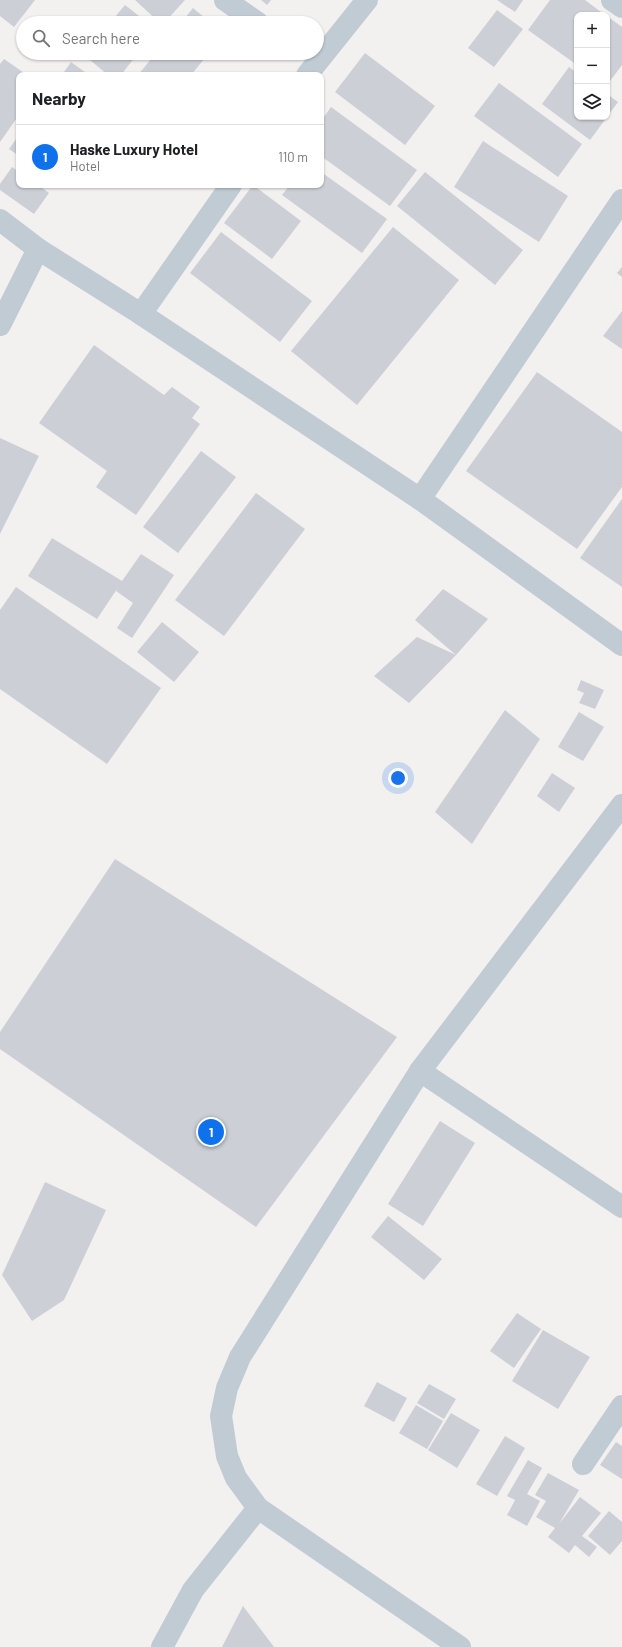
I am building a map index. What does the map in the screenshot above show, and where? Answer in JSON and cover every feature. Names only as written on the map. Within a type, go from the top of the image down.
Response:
[{"type":"street","points":[[225,0],[248,16]]},
{"type":"street","points":[[324,47],[367,0]]},
{"type":"street","points":[[612,0],[622,7]]},
{"type":"street","points":[[141,314],[229,188]]},
{"type":"street","points":[[420,499],[622,200]]},
{"type":"street","points":[[0,220],[38,248],[141,314],[420,499],[622,645]]},
{"type":"street","points":[[0,325],[38,248]]},
{"type":"street","points":[[460,1647],[258,1508],[236,1478],[227,1456],[221,1416],[227,1388],[240,1357],[420,1071],[622,805]]},
{"type":"street","points":[[420,1071],[622,1207]]},
{"type":"street","points":[[583,1464],[622,1406]]},
{"type":"street","points":[[162,1647],[193,1590],[258,1508]]},
{"type":"building","points":[[0,0],[35,0],[23,16],[16,16],[16,24],[14,27],[0,16]]},
{"type":"building","points":[[135,0],[185,0],[170,16],[152,16]]},
{"type":"building","points":[[261,0],[271,0],[267,5]]},
{"type":"building","points":[[497,0],[523,0],[515,12]]},
{"type":"building","points":[[550,0],[585,0],[601,12],[574,12],[574,63],[528,30]]},
{"type":"building","points":[[125,5],[139,16],[116,16]]},
{"type":"building","points":[[193,8],[203,16],[187,16]]},
{"type":"building","points":[[497,10],[523,29],[494,67],[468,48]]},
{"type":"building","points":[[610,18],[622,27],[622,65],[610,81]]},
{"type":"building","points":[[365,53],[435,106],[405,145],[335,92]]},
{"type":"building","points":[[4,59],[23,72],[16,72],[16,119],[0,142],[0,64]]},
{"type":"building","points":[[90,60],[133,60],[123,72],[104,72]]},
{"type":"building","points":[[150,60],[203,60],[193,72],[140,72]]},
{"type":"building","points":[[71,62],[85,72],[64,72]]},
{"type":"building","points":[[569,67],[574,71],[574,120],[605,120],[590,140],[542,104]]},
{"type":"building","points":[[499,83],[582,144],[558,177],[474,116]]},
{"type":"building","points":[[610,96],[618,102],[610,113]]},
{"type":"building","points":[[331,107],[417,170],[390,206],[324,158],[324,117]]},
{"type":"building","points":[[16,139],[16,154],[9,149]]},
{"type":"building","points":[[483,141],[568,196],[539,242],[454,187]]},
{"type":"building","points":[[12,167],[16,170],[16,188],[42,188],[49,193],[34,214],[0,190],[0,184]]},
{"type":"building","points":[[425,172],[523,250],[495,285],[397,206]]},
{"type":"building","points":[[324,174],[387,219],[362,253],[282,195],[288,188],[324,188]]},
{"type":"building","points":[[251,188],[257,188],[301,221],[272,259],[224,223]]},
{"type":"building","points":[[393,227],[459,280],[357,405],[291,351]]},
{"type":"building","points":[[221,232],[312,301],[280,342],[190,273]]},
{"type":"building","points":[[622,267],[622,277],[617,273]]},
{"type":"building","points":[[622,311],[622,349],[603,336]]},
{"type":"building","points":[[94,345],[164,395],[172,387],[200,407],[192,418],[200,424],[136,515],[96,487],[107,471],[39,423]]},
{"type":"building","points":[[537,372],[622,432],[622,487],[577,549],[466,471]]},
{"type":"building","points":[[0,438],[39,456],[0,534]]},
{"type":"building","points":[[201,451],[236,477],[178,553],[143,527]]},
{"type":"building","points":[[256,493],[305,529],[224,636],[175,600]]},
{"type":"building","points":[[622,499],[622,587],[580,558]]},
{"type":"building","points":[[52,538],[122,581],[141,554],[174,575],[132,638],[117,628],[133,603],[116,591],[119,586],[97,619],[28,576]]},
{"type":"building","points":[[16,587],[161,688],[107,764],[0,689],[0,610]]},
{"type":"building","points":[[443,589],[488,619],[456,655],[415,620]]},
{"type":"building","points":[[162,622],[199,652],[174,682],[137,652]]},
{"type":"building","points":[[417,637],[456,655],[409,703],[374,676]]},
{"type":"building","points":[[581,680],[604,690],[595,709],[579,703],[584,693],[577,690]]},
{"type":"building","points":[[505,710],[540,739],[472,844],[435,812]]},
{"type":"building","points":[[579,712],[604,727],[583,761],[558,747]]},
{"type":"building","points":[[552,773],[575,788],[559,812],[537,796]]},
{"type":"building","points":[[115,859],[397,1037],[256,1227],[0,1049],[0,1032]]},
{"type":"building","points":[[440,1121],[475,1143],[423,1226],[388,1204]]},
{"type":"building","points":[[45,1182],[106,1210],[64,1300],[32,1321],[2,1275]]},
{"type":"building","points":[[388,1216],[442,1259],[424,1280],[371,1237]]},
{"type":"building","points":[[517,1313],[541,1329],[514,1368],[490,1351]]},
{"type":"building","points":[[543,1330],[590,1357],[558,1409],[512,1381]]},
{"type":"building","points":[[377,1382],[407,1398],[394,1422],[364,1406]]},
{"type":"building","points":[[429,1384],[456,1399],[444,1419],[417,1403]]},
{"type":"building","points":[[416,1405],[443,1421],[427,1449],[399,1433]]},
{"type":"building","points":[[451,1413],[480,1430],[457,1468],[428,1450]]},
{"type":"building","points":[[505,1436],[525,1448],[497,1496],[476,1484]]},
{"type":"building","points":[[616,1442],[622,1446],[622,1479],[600,1465]]},
{"type":"building","points":[[528,1460],[542,1468],[527,1494],[540,1501],[527,1526],[507,1515],[515,1500],[507,1496]]},
{"type":"building","points":[[548,1473],[579,1490],[559,1524],[580,1497],[601,1513],[582,1536],[597,1547],[589,1557],[575,1545],[569,1553],[548,1537],[555,1528],[536,1517],[546,1501],[535,1495]]},
{"type":"building","points":[[609,1511],[622,1522],[622,1541],[610,1555],[588,1536]]},
{"type":"building","points":[[243,1606],[274,1647],[222,1647]]},
{"type":"place","name":"Haske Luxury Hotel","points":[[211,1132]]}]
